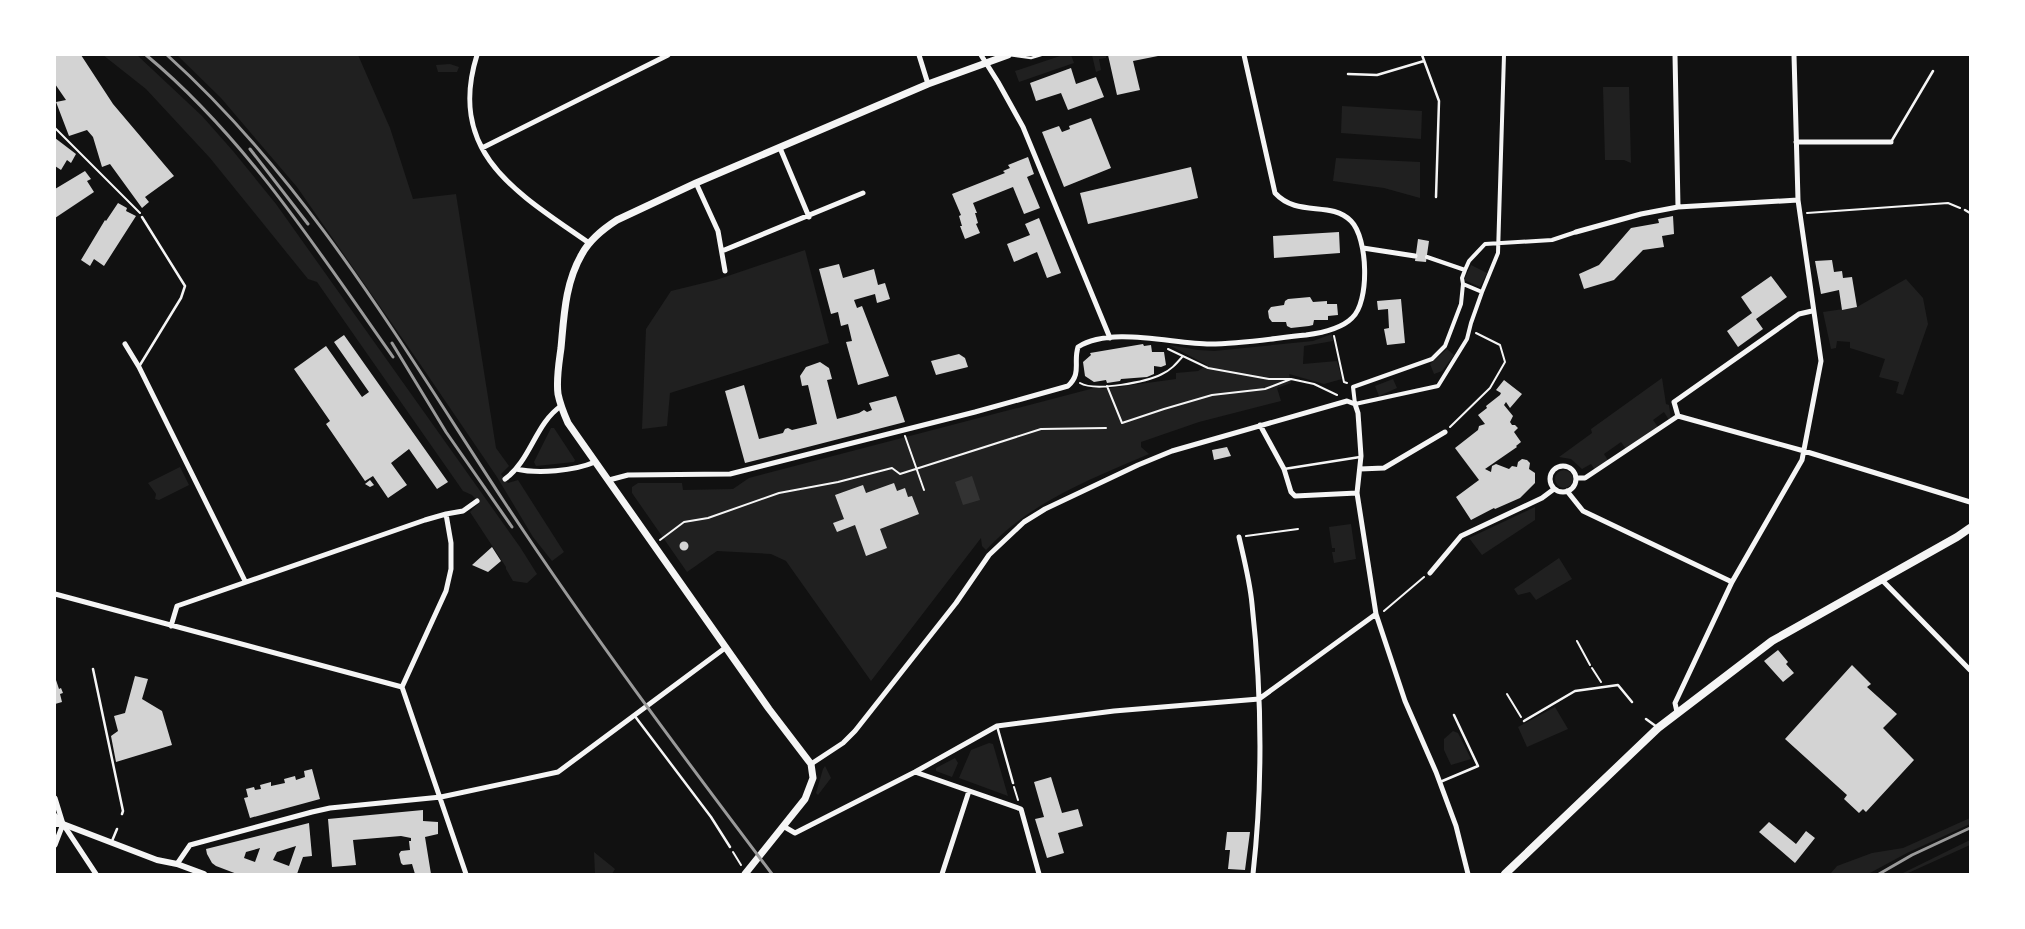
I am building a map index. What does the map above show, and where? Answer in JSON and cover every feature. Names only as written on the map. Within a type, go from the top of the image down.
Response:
[{"type":"main road","points":[[746,874],[804,799],[812,785],[813,770],[811,764],[725,648],[568,423],[561,406],[558,379],[564,310],[569,285],[577,264],[589,243],[596,235],[617,220],[696,183],[986,59],[1008,55]]},
{"type":"main road","points":[[1505,874],[1658,728],[1772,641],[1970,528]]},
{"type":"street","points":[[477,55],[470,87],[469,109],[474,129],[493,167],[506,182],[589,243]]},
{"type":"street","points":[[482,148],[668,55]]},
{"type":"street","points":[[919,55],[928,84]]},
{"type":"street","points":[[981,55],[986,59],[1023,127],[1110,338]]},
{"type":"street","points":[[609,480],[628,475],[730,474],[976,412],[1068,386],[1074,380],[1077,373],[1076,355],[1078,347],[1086,342],[1132,337],[1210,344],[1306,335],[1332,328],[1353,318],[1359,309],[1363,293],[1363,248],[1352,222],[1340,213],[1291,206],[1282,201],[1275,193],[1244,55]]},
{"type":"street","points":[[811,764],[843,743],[855,730],[956,603],[989,555],[1024,522],[1045,509],[1138,465],[1194,444],[1337,402],[1347,400],[1355,404],[1438,386],[1468,339],[1482,292],[1498,253],[1504,55]]},
{"type":"street","points":[[1675,55],[1678,207]]},
{"type":"street","points":[[1677,712],[1675,703],[1732,582],[1802,460],[1821,361],[1812,311],[1798,200],[1794,55]]},
{"type":"street","points":[[1796,142],[1891,142]]},
{"type":"street","points":[[780,148],[809,217]]},
{"type":"street","points":[[696,183],[718,231],[725,271]]},
{"type":"street","points":[[722,251],[809,217],[863,193]]},
{"type":"street","points":[[1468,874],[1456,826],[1436,772],[1405,701],[1376,614],[1357,493],[1361,456],[1358,413],[1353,388],[1432,359],[1445,346],[1461,304],[1462,278],[1465,270],[1469,261],[1485,244],[1552,240],[1641,214],[1678,207],[1798,200]]},
{"type":"street","points":[[1363,248],[1415,256]]},
{"type":"street","points":[[1427,257],[1465,270]]},
{"type":"street","points":[[1463,284],[1482,292]]},
{"type":"street","points":[[1678,416],[1674,402],[1799,314],[1812,311]]},
{"type":"street","points":[[125,344],[139,367],[245,581]]},
{"type":"street","points":[[505,479],[521,464],[549,414],[561,406]]},
{"type":"street","points":[[1576,478],[1585,478],[1678,416],[1804,451],[1970,502]]},
{"type":"street","points":[[1260,425],[1284,469],[1291,492],[1295,496],[1357,493]]},
{"type":"street","points":[[1360,469],[1384,468],[1445,432]]},
{"type":"street","points":[[516,469],[529,472],[578,468],[595,462]]},
{"type":"street","points":[[1558,468],[1570,469],[1574,472],[1576,478],[1574,486],[1567,492],[1560,492],[1554,489],[1550,481],[1554,470],[1558,468]]},
{"type":"street","points":[[1430,572],[1461,536],[1542,498],[1554,489]]},
{"type":"street","points":[[1567,492],[1583,512],[1732,582]]},
{"type":"street","points":[[171,626],[177,606],[245,581],[446,514],[463,512],[477,501]]},
{"type":"street","points":[[446,514],[451,543],[451,570],[446,591],[402,687],[466,874]]},
{"type":"street","points":[[1239,537],[1252,603],[1259,699],[1259,815],[1253,874]]},
{"type":"street","points":[[1881,580],[1970,670]]},
{"type":"street","points":[[55,594],[402,687]]},
{"type":"street","points":[[783,826],[795,833],[915,772],[997,726],[1114,711],[1259,699],[1376,614]]},
{"type":"street","points":[[177,864],[190,845],[312,812],[330,808],[441,797],[558,772],[725,648]]},
{"type":"street","points":[[915,772],[1021,809],[1039,874]]},
{"type":"street","points":[[942,874],[969,791]]},
{"type":"street","points":[[55,798],[62,824],[55,844]]},
{"type":"street","points":[[55,816],[96,874]]},
{"type":"street","points":[[55,824],[62,824],[157,860],[177,864],[204,874]]},
{"type":"lane","points":[[1008,55],[1031,58],[1041,55]]},
{"type":"lane","points":[[1422,55],[1437,91],[1439,101],[1436,197]]},
{"type":"lane","points":[[1348,74],[1377,75],[1424,61]]},
{"type":"lane","points":[[1891,142],[1933,70]]},
{"type":"lane","points":[[1965,210],[1970,213]]},
{"type":"lane","points":[[139,367],[181,298],[185,286],[142,217]]},
{"type":"lane","points":[[1284,469],[1361,456]]},
{"type":"lane","points":[[93,669],[123,811],[122,814]]},
{"type":"lane","points":[[1524,721],[1575,691],[1603,686],[1618,685],[1632,702]]},
{"type":"lane","points":[[1440,782],[1478,766],[1454,715]]},
{"type":"lane","points":[[634,716],[711,817],[730,847]]},
{"type":"lane","points":[[1646,719],[1658,728]]},
{"type":"lane","points":[[997,726],[1013,783]]},
{"type":"lane","points":[[112,843],[116,829]]},
{"type":"path","points":[[55,128],[139,212]]},
{"type":"path","points":[[1810,212],[1948,203],[1965,210]]},
{"type":"path","points":[[1332,328],[1344,382],[1353,388]]},
{"type":"path","points":[[1445,432],[1490,388],[1505,362],[1500,346],[1470,329]]},
{"type":"path","points":[[1156,339],[1162,346],[1208,368],[1269,379],[1291,379],[1314,384],[1339,396]]},
{"type":"path","points":[[1074,380],[1085,386],[1107,386],[1144,381],[1161,375],[1172,368],[1183,356]]},
{"type":"path","points":[[1107,386],[1122,423],[1212,395],[1265,390],[1291,379]]},
{"type":"path","points":[[654,544],[684,522],[708,518],[779,493],[838,482],[892,468],[900,474],[1041,429],[1106,428]]},
{"type":"path","points":[[904,429],[924,490]]},
{"type":"path","points":[[1239,537],[1298,529]]},
{"type":"path","points":[[1376,614],[1386,610],[1430,572]]},
{"type":"path","points":[[1577,641],[1603,686]]},
{"type":"path","points":[[1507,694],[1524,721]]},
{"type":"path","points":[[1013,783],[1021,809]]},
{"type":"path","points":[[730,847],[746,874]]},
{"type":"shaded area","points":[[103,55],[137,55],[202,116],[276,204],[520,547],[537,574],[527,583],[513,581],[470,512],[479,503],[472,495],[463,491],[317,282],[308,279],[210,158],[146,89]]},
{"type":"shaded area","points":[[177,55],[358,55],[390,128],[413,199],[456,194],[496,448],[509,466],[501,474],[508,483],[518,480],[564,552],[552,561],[533,537],[497,477],[297,187],[221,98]]},
{"type":"shaded area","points":[[1063,55],[1071,55],[1074,63],[1019,82],[1015,71]]},
{"type":"shaded area","points":[[1092,55],[1106,55],[1106,58],[1099,59],[1101,70],[1096,72]]},
{"type":"shaded area","points":[[450,64],[459,67],[457,72],[438,72],[436,65]]},
{"type":"shaded area","points":[[1603,87],[1629,87],[1631,163],[1624,160],[1605,160]]},
{"type":"shaded area","points":[[1342,106],[1422,111],[1421,139],[1341,133]]},
{"type":"shaded area","points":[[1336,158],[1420,162],[1420,198],[1384,188],[1333,181]]},
{"type":"shaded area","points":[[805,250],[829,343],[670,393],[667,426],[642,429],[646,329],[671,291],[716,280]]},
{"type":"shaded area","points":[[1471,265],[1487,273],[1480,287],[1464,280]]},
{"type":"shaded area","points":[[1906,279],[1923,298],[1928,324],[1903,395],[1896,393],[1899,382],[1879,377],[1885,359],[1850,348],[1850,342],[1837,341],[1836,348],[1831,349],[1823,312],[1857,307]]},
{"type":"shaded area","points":[[1332,334],[1333,341],[1304,346],[1303,364],[1337,361],[1342,379],[1324,384],[1289,374],[1291,383],[1277,388],[1281,401],[1199,422],[1141,442],[1141,447],[1149,454],[1062,493],[1022,518],[986,550],[982,546],[981,538],[871,681],[786,561],[771,554],[717,551],[687,572],[632,493],[632,487],[638,483],[682,483],[683,490],[733,489],[749,478],[1098,387],[1103,389],[1176,379],[1176,373],[1198,371],[1207,365],[1169,345],[1214,351],[1313,341]]},
{"type":"shaded area","points":[[1447,349],[1454,355],[1442,371],[1434,374],[1430,364]]},
{"type":"shaded area","points":[[1662,378],[1666,404],[1669,405],[1671,419],[1669,420],[1664,412],[1653,420],[1658,427],[1626,449],[1621,442],[1604,454],[1609,462],[1595,470],[1591,464],[1582,469],[1571,459],[1559,457],[1592,433],[1591,429]]},
{"type":"shaded area","points":[[1393,379],[1397,388],[1379,396],[1375,386]]},
{"type":"shaded area","points":[[551,428],[554,428],[575,460],[574,462],[536,466],[534,462]]},
{"type":"shaded area","points":[[180,467],[189,485],[159,500],[155,499],[156,494],[148,483]]},
{"type":"shaded area","points":[[1564,470],[1570,473],[1573,479],[1570,485],[1564,488],[1558,485],[1555,479],[1558,473]]},
{"type":"shaded area","points":[[972,476],[980,500],[963,505],[955,482]]},
{"type":"shaded area","points":[[1535,507],[1535,520],[1482,555],[1469,538]]},
{"type":"shaded area","points":[[1351,524],[1356,559],[1334,563],[1332,552],[1335,552],[1335,548],[1332,548],[1329,527]]},
{"type":"shaded area","points":[[1559,558],[1572,579],[1536,600],[1530,592],[1518,595],[1514,589]]},
{"type":"shaded area","points":[[1555,707],[1568,729],[1527,747],[1518,727]]},
{"type":"shaded area","points":[[1453,731],[1458,733],[1471,759],[1451,765],[1444,750],[1444,739]]},
{"type":"shaded area","points":[[989,743],[993,744],[1008,796],[959,778],[971,750]]},
{"type":"shaded area","points":[[955,758],[958,763],[952,777],[936,771],[936,768]]},
{"type":"shaded area","points":[[825,766],[831,778],[818,795],[816,793]]},
{"type":"shaded area","points":[[1970,818],[1970,824],[1907,853],[1868,874],[1828,874],[1837,866],[1872,853],[1903,848]]},
{"type":"shaded area","points":[[1970,840],[1970,845],[1906,874],[1901,874]]},
{"type":"shaded area","points":[[594,852],[615,869],[612,874],[595,874]]},
{"type":"building","points":[[55,55],[81,55],[113,104],[174,176],[145,197],[149,202],[142,208],[110,164],[102,167],[93,137],[87,130],[69,136],[56,102],[66,100],[55,84]]},
{"type":"building","points":[[1108,55],[1158,56],[1133,61],[1140,90],[1117,95]]},
{"type":"building","points":[[1071,68],[1076,84],[1096,77],[1104,97],[1068,110],[1061,93],[1036,101],[1030,83]]},
{"type":"building","points":[[1091,118],[1111,168],[1064,187],[1042,132],[1059,126],[1062,132],[1070,129],[1069,126]]},
{"type":"building","points":[[55,138],[76,154],[71,163],[67,160],[61,170],[55,166]]},
{"type":"building","points":[[1028,157],[1034,174],[1027,177],[1040,208],[1024,214],[1013,187],[973,203],[977,213],[975,213],[978,223],[976,224],[980,233],[965,239],[960,226],[962,226],[959,216],[961,215],[952,194],[1005,173],[1003,171],[1010,168],[1008,165]]},
{"type":"building","points":[[1191,167],[1198,198],[1088,224],[1080,193]]},
{"type":"building","points":[[85,171],[91,179],[87,181],[94,192],[55,218],[55,189]]},
{"type":"building","points":[[118,203],[127,208],[126,211],[136,216],[104,266],[94,259],[90,266],[81,260],[105,220]]},
{"type":"building","points":[[1673,216],[1674,234],[1662,236],[1664,247],[1643,250],[1614,280],[1584,289],[1579,274],[1599,265],[1631,228],[1659,223],[1658,219]]},
{"type":"building","points":[[1039,218],[1061,273],[1047,278],[1037,252],[1014,262],[1007,244],[1030,235],[1025,224]]},
{"type":"building","points":[[1339,232],[1340,253],[1274,258],[1273,236]]},
{"type":"building","points":[[1418,239],[1429,241],[1426,262],[1415,261]]},
{"type":"building","points":[[1832,260],[1834,272],[1842,271],[1843,278],[1852,277],[1857,307],[1842,310],[1839,290],[1821,294],[1815,261]]},
{"type":"building","points":[[839,264],[843,278],[874,269],[878,285],[885,283],[890,299],[877,303],[875,294],[854,300],[857,308],[862,306],[889,376],[858,385],[846,342],[852,341],[848,324],[841,326],[838,312],[831,314],[819,269]]},
{"type":"building","points":[[1771,276],[1787,297],[1756,319],[1763,329],[1738,347],[1727,331],[1752,313],[1741,297]]},
{"type":"building","points":[[1310,297],[1313,302],[1327,301],[1327,304],[1337,304],[1338,315],[1328,316],[1328,320],[1314,320],[1313,325],[1291,328],[1287,326],[1286,322],[1272,322],[1269,318],[1268,311],[1271,307],[1284,305],[1288,299]]},
{"type":"building","points":[[1401,299],[1405,343],[1387,345],[1384,329],[1389,328],[1388,309],[1378,310],[1377,301]]},
{"type":"building","points":[[344,335],[448,482],[437,489],[409,449],[391,463],[407,485],[388,498],[373,476],[365,481],[326,424],[330,421],[294,369],[326,346],[362,397],[369,392],[334,342]]},
{"type":"building","points":[[1143,344],[1144,346],[1151,345],[1152,352],[1164,352],[1166,365],[1161,367],[1154,366],[1154,374],[1147,377],[1121,379],[1120,381],[1107,383],[1106,380],[1094,382],[1085,376],[1083,362],[1091,355],[1090,353]]},
{"type":"building","points":[[959,354],[965,358],[968,367],[936,375],[931,361]]},
{"type":"building","points":[[820,362],[829,368],[832,379],[827,380],[837,419],[864,410],[867,412],[872,410],[869,403],[896,396],[905,422],[745,463],[725,391],[744,385],[759,439],[783,433],[788,428],[792,430],[817,424],[808,385],[802,386],[800,376],[806,367]]},
{"type":"building","points":[[1504,380],[1522,394],[1510,408],[1506,402],[1504,405],[1513,416],[1510,422],[1518,428],[1514,432],[1521,442],[1517,447],[1485,469],[1491,472],[1492,466],[1496,464],[1509,469],[1512,466],[1517,467],[1518,462],[1522,459],[1527,460],[1530,463],[1529,469],[1535,473],[1535,483],[1520,498],[1494,508],[1471,520],[1456,497],[1479,480],[1455,448],[1478,430],[1479,426],[1485,424],[1478,415],[1500,395],[1501,393],[1496,390]]},
{"type":"building","points":[[1227,447],[1231,456],[1214,460],[1212,450]]},
{"type":"building","points":[[370,480],[374,485],[370,487],[365,484]]},
{"type":"building","points":[[894,483],[897,491],[905,488],[908,497],[912,496],[919,514],[880,529],[887,548],[866,556],[855,525],[837,532],[833,523],[844,519],[835,495],[863,485],[866,493]]},
{"type":"building","points":[[684,541],[689,546],[684,551],[679,546]]},
{"type":"building","points":[[492,547],[501,561],[488,572],[472,565]]},
{"type":"building","points":[[1778,650],[1794,673],[1783,682],[1764,661]]},
{"type":"building","points":[[1852,665],[1871,684],[1867,687],[1897,714],[1883,728],[1914,760],[1866,812],[1863,809],[1859,813],[1844,799],[1847,795],[1785,739]]},
{"type":"building","points":[[135,676],[148,679],[142,699],[162,711],[172,745],[116,762],[111,736],[118,731],[114,716],[125,713]]},
{"type":"building","points":[[55,677],[59,689],[61,688],[63,693],[60,694],[62,702],[55,704]]},
{"type":"building","points":[[312,769],[320,799],[250,818],[244,798],[248,797],[246,789],[254,787],[255,790],[261,789],[260,785],[271,782],[271,786],[285,783],[284,779],[295,776],[296,780],[305,777],[304,771]]},
{"type":"building","points":[[1051,777],[1062,813],[1078,809],[1083,826],[1058,833],[1064,853],[1047,858],[1035,819],[1044,817],[1034,782]]},
{"type":"building","points":[[423,810],[423,821],[438,822],[438,834],[425,837],[431,874],[415,874],[412,864],[403,865],[401,863],[399,854],[401,851],[410,850],[409,841],[411,841],[411,838],[401,836],[353,840],[356,865],[332,867],[328,819]]},
{"type":"building","points":[[1769,822],[1796,844],[1806,831],[1815,838],[1795,863],[1759,832]]},
{"type":"building","points":[[309,823],[312,856],[303,857],[297,874],[237,874],[212,863],[206,849]],"holes":[[[296,846],[289,866],[273,860],[277,852]],[[260,848],[255,862],[244,858],[246,852]]]},
{"type":"building","points":[[1227,832],[1250,832],[1245,870],[1228,869],[1230,850],[1225,850]]},
{"type":"railway","points":[[146,55],[183,88],[249,160],[309,237],[393,357]]},
{"type":"railway","points":[[167,55],[217,104],[264,156],[308,210],[389,324],[567,595],[668,735],[772,874]]},
{"type":"railway","points":[[250,149],[308,224]]},
{"type":"railway","points":[[392,343],[446,432],[512,527]]},
{"type":"railway","points":[[1879,874],[1912,855],[1970,828]]}]
